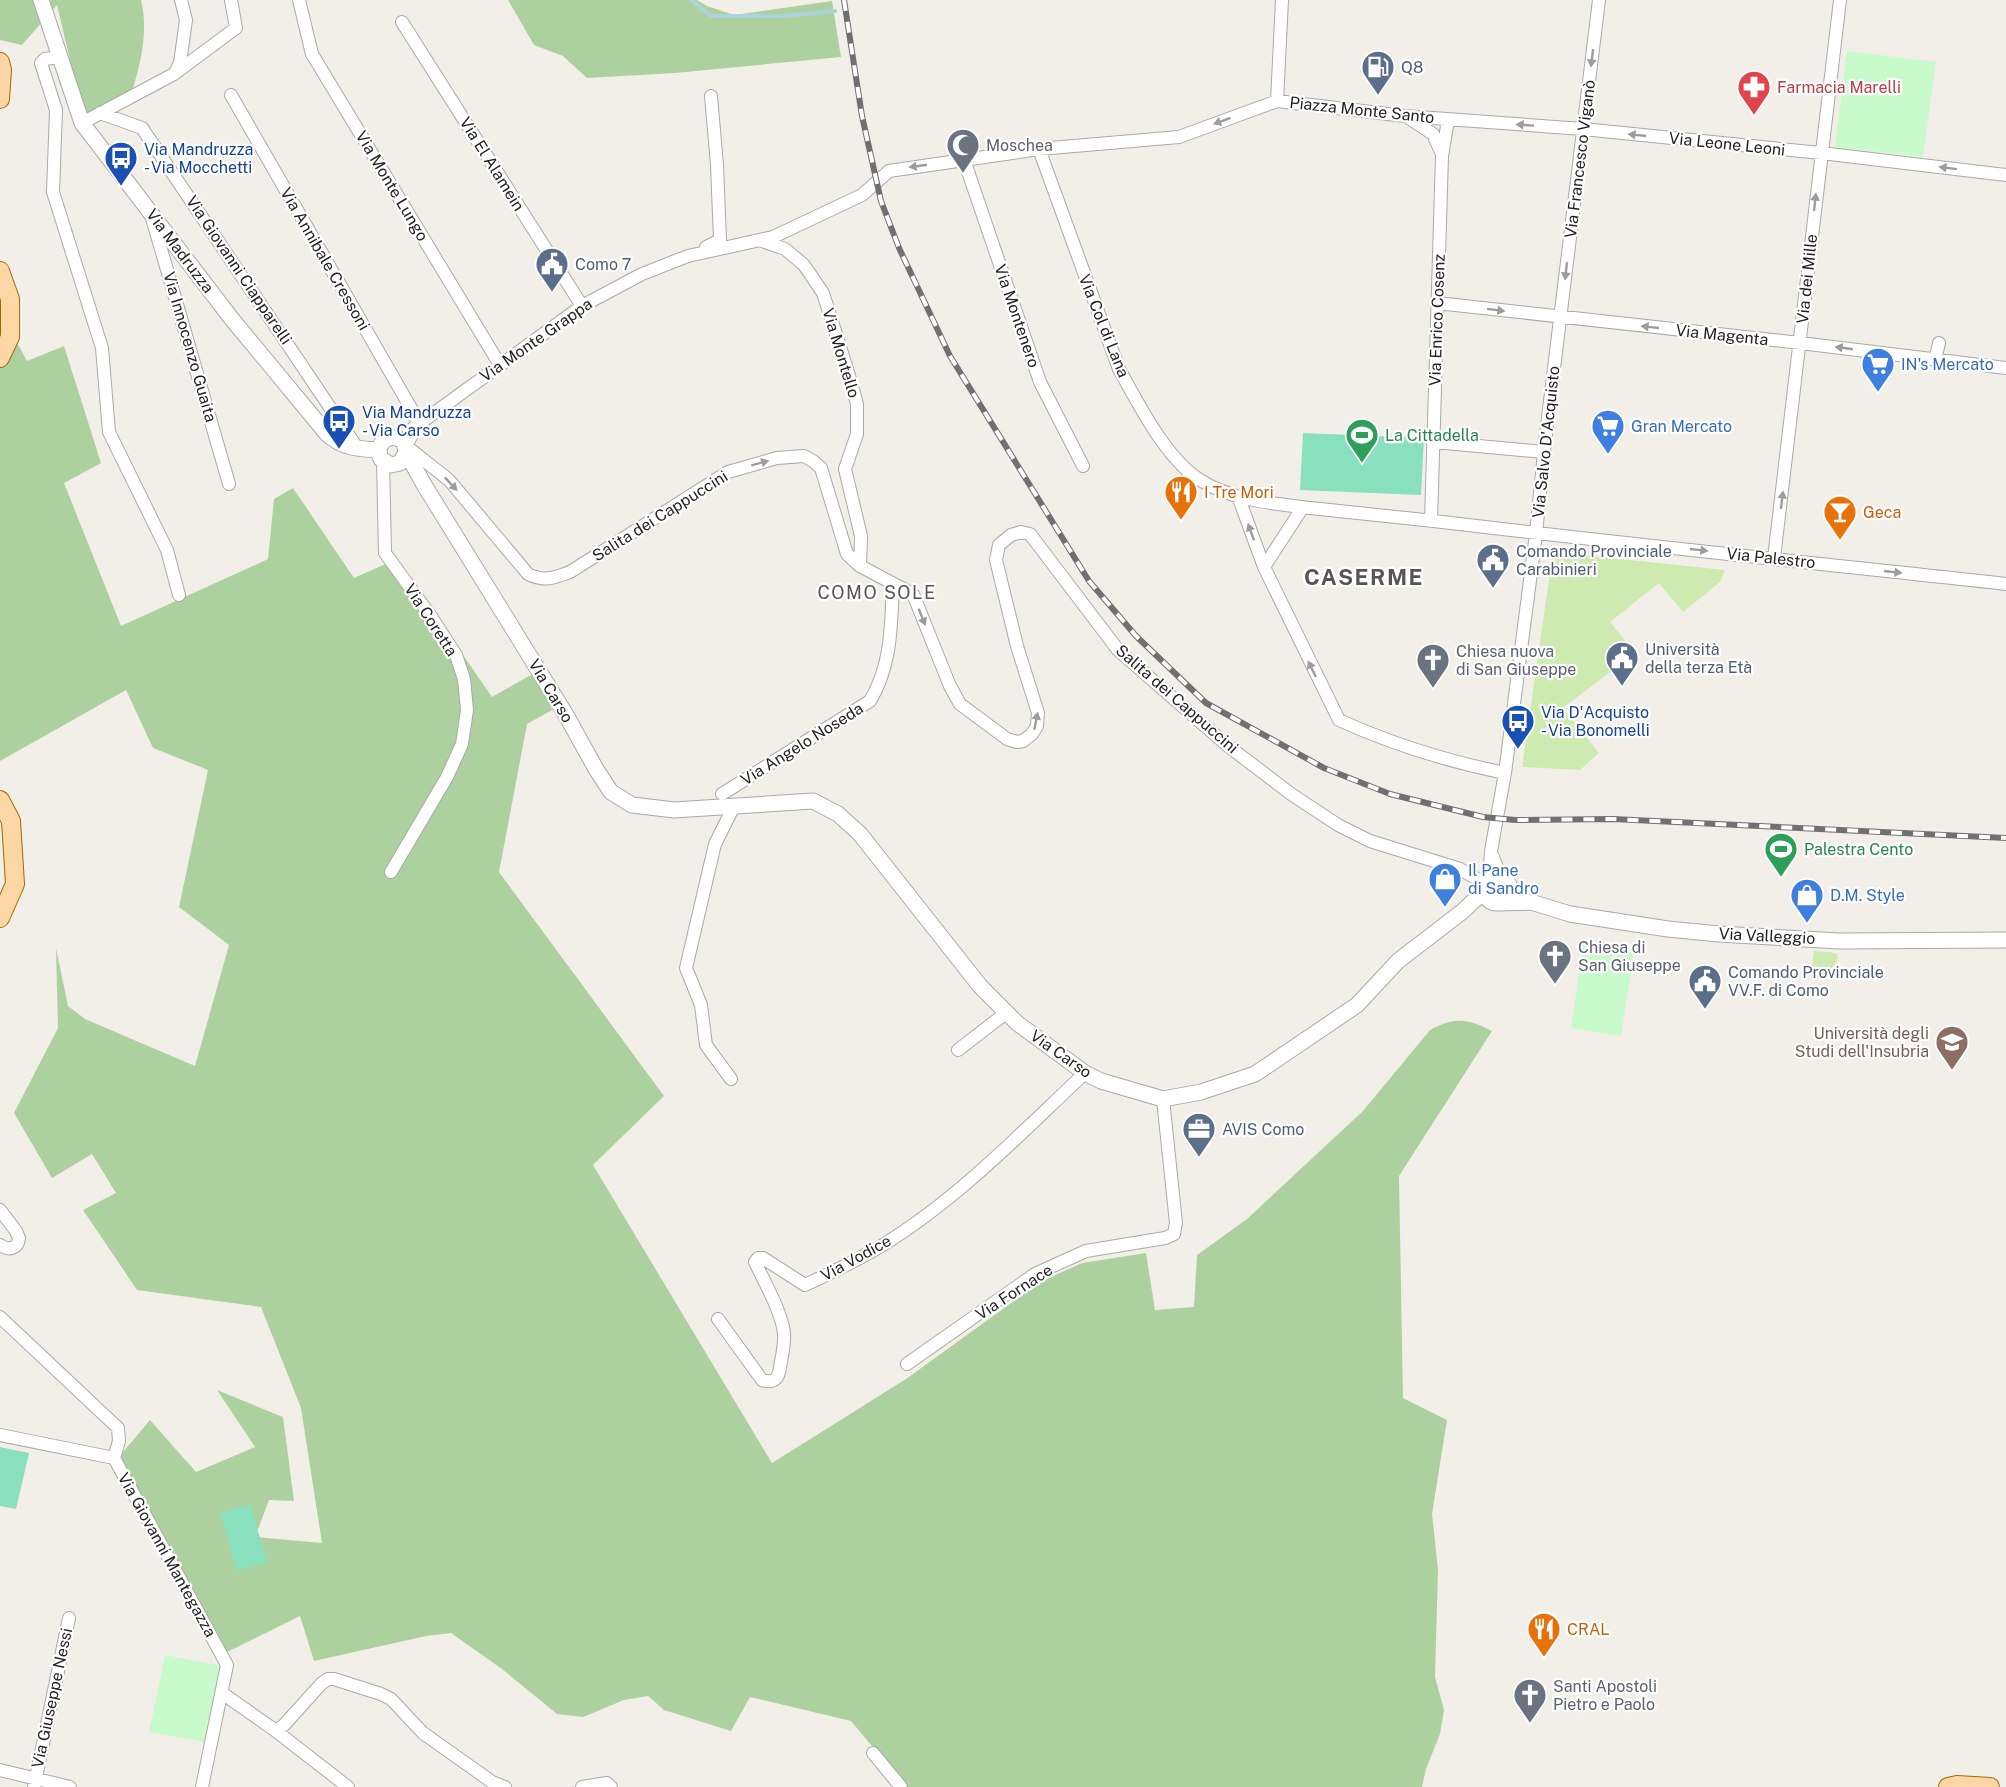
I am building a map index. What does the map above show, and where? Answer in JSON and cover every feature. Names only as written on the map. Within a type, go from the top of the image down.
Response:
[{"type":"main road","points":[[0,62],[2,70],[0,99]]},
{"type":"main road","points":[[0,271],[10,299],[10,337],[0,358]]},
{"type":"main road","points":[[0,800],[11,821],[15,884],[0,918]]},
{"type":"main road","points":[[1948,1787],[1968,1785],[1990,1787]]},
{"type":"street","name":"Via Madruzza","points":[[41,0],[82,123],[231,318],[327,434],[342,445],[385,459]]},
{"type":"street","points":[[174,74],[180,63],[186,20],[181,0]]},
{"type":"street","points":[[82,123],[174,74],[236,28],[231,0]]},
{"type":"street","name":"Via Monte Lungo","points":[[299,0],[312,54],[500,365]]},
{"type":"street","points":[[1277,101],[1282,0]]},
{"type":"street","name":"Via Francesco Viganò","points":[[1561,318],[1599,0]]},
{"type":"street","name":"Via dei Mille","points":[[1774,558],[1840,0]]},
{"type":"street","name":"Via El Alamein","points":[[402,22],[582,306]]},
{"type":"street","points":[[60,57],[45,59],[41,63],[56,110],[53,192],[102,348],[109,432],[167,550],[179,595]]},
{"type":"street","name":"Via Annibale Cressoni","points":[[231,95],[418,424]]},
{"type":"street","points":[[688,256],[720,240],[711,96]]},
{"type":"street","name":"Via Monte Grappa","points":[[404,446],[418,424],[582,306],[642,274],[688,256],[773,237],[862,195],[889,171],[1039,149],[1179,137],[1277,101]]},
{"type":"street","name":"Piazza Monte Santo","points":[[1277,101],[1448,120]]},
{"type":"street","name":"Via Giovanni Ciapparelli","points":[[100,113],[142,128],[358,449]]},
{"type":"street","points":[[1405,116],[1433,134],[1442,156]]},
{"type":"street","name":"Via Leone Leoni","points":[[1448,120],[1583,129],[1821,153],[2006,175]]},
{"type":"street","name":"Via Enrico Cosenz","points":[[1431,521],[1442,156],[1448,120]]},
{"type":"street","name":"Via Col di Lana","points":[[1039,149],[1115,358],[1134,396],[1173,455],[1183,466],[1199,480],[1238,496],[1303,507],[1431,521]]},
{"type":"street","name":"Via Montenero","points":[[964,160],[1040,382],[1083,466]]},
{"type":"street","name":"Via Innocenzo Guaita","points":[[150,211],[229,484]]},
{"type":"street","name":"Via Montello","points":[[761,240],[785,249],[804,265],[823,293],[848,372],[857,404],[857,434],[845,470],[861,536],[860,566]]},
{"type":"street","name":"Via Magenta","points":[[1437,303],[2006,368]]},
{"type":"street","name":"Via Salvo D'Acquisto","points":[[1494,889],[1491,851],[1505,773],[1561,318]]},
{"type":"street","points":[[1935,360],[1939,343]]},
{"type":"street","points":[[391,437],[404,446],[400,463],[385,459],[386,439],[391,437]]},
{"type":"street","points":[[1434,442],[1544,452]]},
{"type":"street","name":"Salita dei Cappuccini","points":[[404,446],[448,480],[528,574],[540,580],[551,579],[570,572],[728,472],[777,458],[804,456],[813,460],[821,468],[847,554],[860,566],[913,594],[950,686],[960,704],[1007,739],[1017,742],[1023,741],[1032,734],[1038,713],[1017,646],[996,560],[999,545],[1011,535],[1021,532],[1030,534],[1118,650],[1237,753],[1291,794],[1338,825],[1370,841],[1460,869],[1494,889]]},
{"type":"street","name":"Via Carso","points":[[404,446],[423,483],[611,792],[632,805],[674,810],[813,801],[838,814],[860,834],[980,986],[1006,1013],[1085,1073],[1101,1081],[1163,1099],[1201,1092],[1255,1074],[1357,1005],[1398,961],[1494,889]]},
{"type":"street","name":"Via Carso","points":[[385,459],[423,483]]},
{"type":"street","name":"Via Coretta","points":[[385,459],[385,553],[456,655],[464,679],[467,710],[462,744],[447,777],[391,873]]},
{"type":"street","points":[[1238,496],[1264,567],[1339,720],[1404,747],[1464,765],[1505,773]]},
{"type":"street","points":[[1264,567],[1303,507]]},
{"type":"street","name":"Via Palestro","points":[[1431,521],[2006,584]]},
{"type":"street","name":"Via Angelo Noseda","points":[[722,794],[870,701],[880,685],[889,649],[893,584]]},
{"type":"street","points":[[731,1079],[706,1045],[701,1005],[686,968],[715,844],[734,806]]},
{"type":"street","name":"Via Valleggio","points":[[1494,889],[1570,914],[1668,929],[1839,940],[2006,940]]},
{"type":"street","points":[[958,1050],[1006,1013]]},
{"type":"street","name":"Via Vodice","points":[[718,1319],[762,1380],[769,1382],[776,1380],[780,1373],[784,1334],[776,1308],[755,1262],[758,1258],[763,1258],[805,1285],[878,1247],[950,1197],[1085,1073]]},
{"type":"street","name":"Via Fornace","points":[[907,1364],[1035,1274],[1086,1251],[1165,1238],[1174,1234],[1176,1223],[1163,1099]]},
{"type":"street","points":[[0,1210],[19,1238],[13,1248],[6,1249],[0,1245]]},
{"type":"street","points":[[0,1317],[118,1428],[119,1440],[114,1458]]},
{"type":"street","name":"Via Giovanni Mantegazza","points":[[0,1436],[114,1458],[227,1665],[202,1787]]},
{"type":"street","name":"Via Giuseppe Nessi","points":[[35,1782],[69,1618]]},
{"type":"street","points":[[276,1731],[321,1684],[328,1679],[334,1679],[391,1699],[423,1733],[492,1782],[505,1787]]},
{"type":"street","points":[[222,1693],[276,1731],[348,1787]]},
{"type":"street","points":[[873,1753],[901,1787]]},
{"type":"street","points":[[0,1770],[35,1782],[70,1787]]},
{"type":"street","points":[[582,1787],[607,1783],[611,1787]]},
{"type":"green space","points":[[0,0],[141,0],[144,37],[130,98],[83,115],[57,5],[22,45],[0,40]]},
{"type":"green space","points":[[508,0],[697,0],[707,6],[734,15],[832,1],[841,57],[675,73],[587,78],[563,56],[534,45]]},
{"type":"green space","points":[[1847,51],[1936,62],[1923,157],[1835,147]]},
{"type":"green space","points":[[0,311],[27,361],[64,346],[101,463],[64,483],[121,626],[268,559],[274,499],[293,488],[354,578],[397,559],[492,697],[536,672],[552,710],[527,724],[499,872],[664,1096],[593,1165],[772,1463],[906,1379],[1040,1282],[1082,1263],[1146,1253],[1155,1310],[1194,1307],[1197,1255],[1247,1219],[1363,1111],[1430,1030],[1446,1023],[1461,1021],[1492,1031],[1399,1176],[1403,1398],[1447,1420],[1432,1514],[1438,1570],[1435,1677],[1444,1710],[1440,1734],[1426,1769],[1422,1787],[906,1787],[851,1721],[750,1697],[731,1731],[664,1710],[648,1696],[624,1700],[583,1717],[557,1714],[502,1669],[451,1633],[426,1636],[314,1661],[300,1616],[225,1653],[119,1457],[150,1420],[196,1472],[255,1447],[217,1390],[283,1417],[294,1501],[269,1500],[255,1537],[322,1543],[301,1408],[261,1307],[137,1290],[83,1210],[116,1193],[92,1154],[52,1178],[14,1113],[58,1028],[56,948],[68,1006],[85,1019],[195,1066],[229,945],[179,907],[208,770],[153,748],[126,690],[0,761]]},
{"type":"green space","name":"La Cittadella","points":[[1303,433],[1424,438],[1421,495],[1300,490]]},
{"type":"green space","points":[[1553,552],[1725,570],[1720,582],[1683,612],[1659,583],[1610,622],[1635,653],[1563,708],[1599,753],[1580,770],[1522,767]]},
{"type":"green space","points":[[1583,945],[1634,952],[1621,1036],[1571,1028]]},
{"type":"green space","points":[[1814,951],[1837,954],[1838,958],[1833,969],[1812,967]]},
{"type":"green space","points":[[0,1447],[29,1453],[16,1509],[0,1506]]},
{"type":"green space","points":[[250,1504],[267,1562],[237,1571],[220,1513]]},
{"type":"green space","points":[[165,1655],[227,1667],[211,1743],[149,1732]]},
{"type":"waterway","points":[[691,0],[711,16],[782,16],[835,11]]},
{"type":"railway","points":[[844,0],[862,116],[881,201],[899,248],[950,356],[1089,581],[1136,636],[1206,703],[1324,768],[1390,794],[1483,817],[1515,820],[1613,819],[2006,838]]},
{"type":"place","name":"Q8","points":[[1378,96]]},
{"type":"place","name":"Farmacia Marelli","points":[[1754,116]]},
{"type":"place","name":"Moschea","points":[[963,174]]},
{"type":"place","name":"Via Mandruzza - Via Mocchetti","points":[[121,187]]},
{"type":"place","name":"Como 7","points":[[552,293]]},
{"type":"place","name":"IN's Mercato","points":[[1878,393]]},
{"type":"place","name":"Via Mandruzza - Via Carso","points":[[339,450]]},
{"type":"place","name":"Gran Mercato","points":[[1608,455]]},
{"type":"place","name":"La Cittadella","points":[[1362,464]]},
{"type":"place","name":"I Tre Mori","points":[[1181,521]]},
{"type":"place","name":"Geca","points":[[1840,541]]},
{"type":"place","name":"Comando Provinciale Carabinieri","points":[[1493,589]]},
{"type":"place","name":"Università della terza Età","points":[[1622,687]]},
{"type":"place","name":"Chiesa nuova di San Giuseppe","points":[[1433,689]]},
{"type":"place","name":"Via D'Acquisto - Via Bonomelli","points":[[1518,750]]},
{"type":"place","name":"Palestra Cento","points":[[1781,878]]},
{"type":"place","name":"Il Pane di Sandro","points":[[1445,908]]},
{"type":"place","name":"D.M. Style","points":[[1807,924]]},
{"type":"place","name":"Chiesa di San Giuseppe","points":[[1555,985]]},
{"type":"place","name":"Comando Provinciale VV.F. di Como","points":[[1705,1010]]},
{"type":"place","name":"Università degli Studi dell'Insubria","points":[[1952,1071]]},
{"type":"place","name":"AVIS Como","points":[[1199,1158]]},
{"type":"place","name":"CRAL","points":[[1544,1658]]},
{"type":"place","name":"Santi Apostoli Pietro e Paolo","points":[[1530,1724]]},
{"type":"district","name":"CASERME","points":[[1364,577]]},
{"type":"district","name":"COMO SOLE","points":[[877,592]]}]
